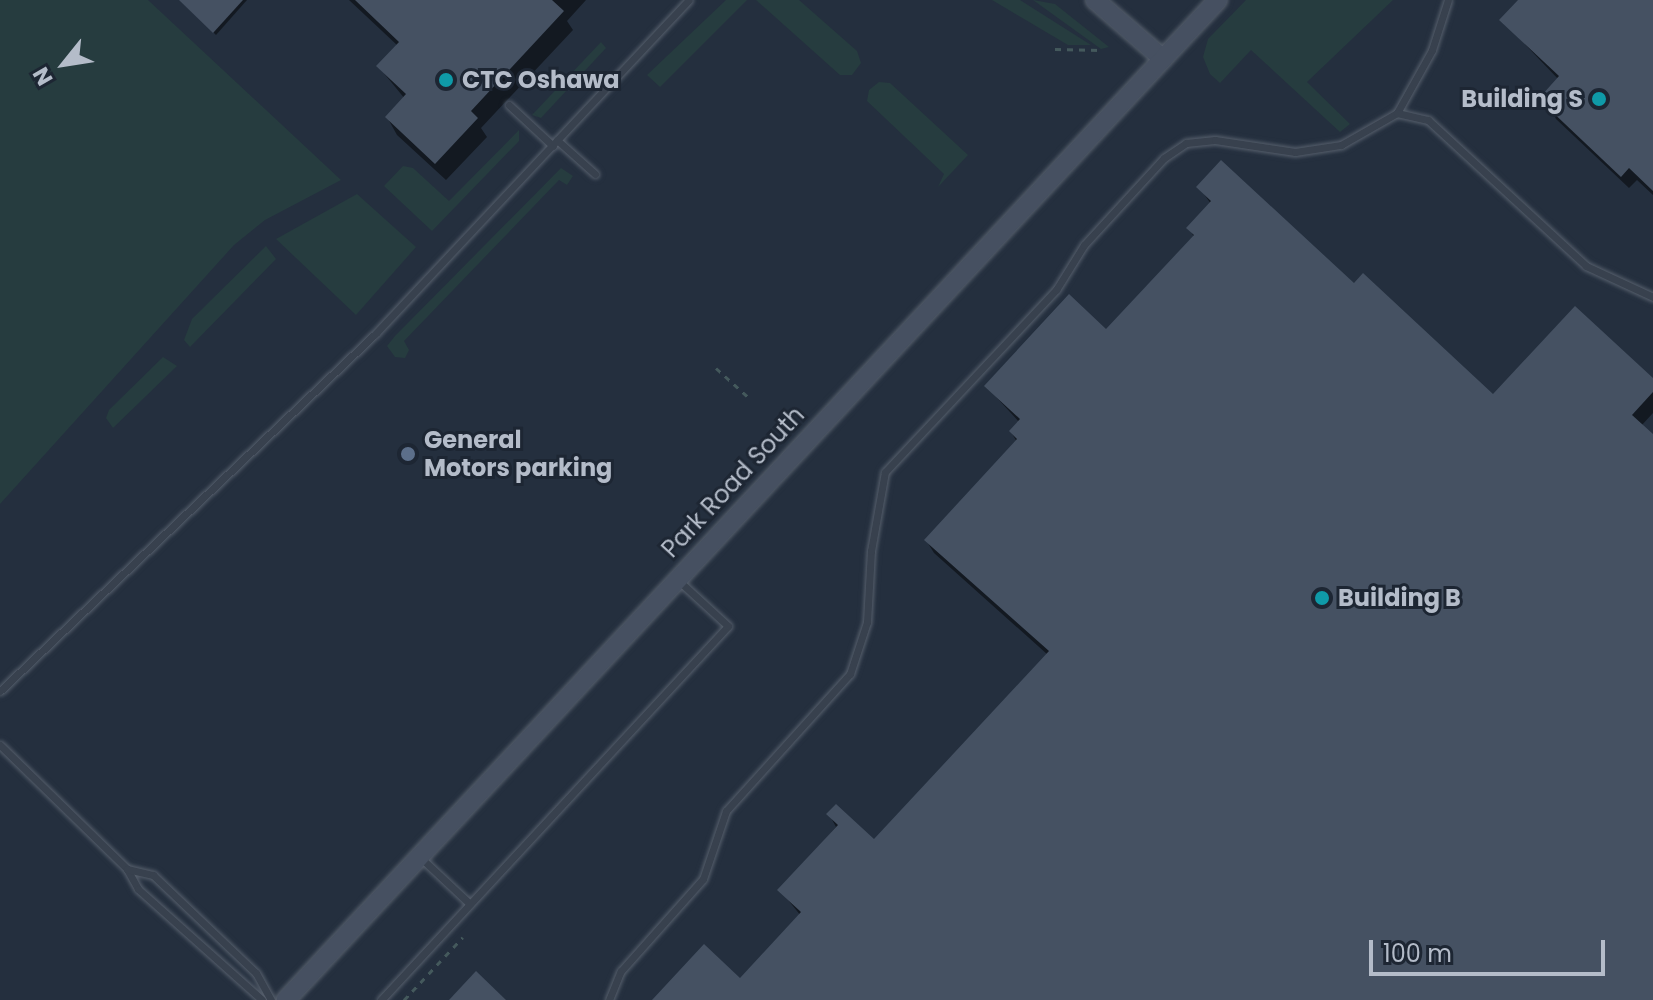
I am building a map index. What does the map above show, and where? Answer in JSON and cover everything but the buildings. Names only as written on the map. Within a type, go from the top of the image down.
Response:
[{"type":"main road","points":[[1095,0],[1163,59]]},
{"type":"main road","name":"Park Road South","points":[[286,1000],[1218,0]]},
{"type":"lane","points":[[609,1000],[621,971],[703,879],[726,811],[850,674],[867,622],[871,551],[885,472],[1056,290],[1084,245],[1164,158],[1186,143],[1215,140],[1295,152],[1341,145],[1397,113],[1432,50],[1448,0]]},
{"type":"lane","points":[[0,691],[375,334],[683,2]]},
{"type":"lane","points":[[509,105],[595,174]]},
{"type":"lane","points":[[1397,113],[1428,120],[1586,266],[1653,297]]},
{"type":"lane","points":[[381,1000],[728,626],[677,579]]},
{"type":"lane","points":[[0,745],[127,869],[138,889],[262,1000]]},
{"type":"lane","points":[[419,856],[470,904]]},
{"type":"lane","points":[[127,869],[153,875],[256,973],[271,1000]]},
{"type":"path","points":[[1055,49],[1101,50]]},
{"type":"path","points":[[716,368],[747,396]]},
{"type":"path","points":[[404,1000],[463,937]]},
{"type":"green space","points":[[0,0],[148,0],[341,180],[265,220],[234,245],[0,504]]},
{"type":"green space","points":[[726,0],[747,0],[660,87],[647,75]]},
{"type":"green space","points":[[756,0],[799,0],[857,51],[861,63],[852,75],[840,75]]},
{"type":"green space","points":[[992,0],[1020,0],[1091,45],[1068,45]]},
{"type":"green space","points":[[1033,0],[1055,4],[1109,47],[1101,49]]},
{"type":"green space","points":[[1246,0],[1393,0],[1307,82],[1350,124],[1340,132],[1251,50],[1220,83],[1210,74],[1203,57],[1208,39]]},
{"type":"green space","points":[[601,42],[606,48],[541,118],[532,115]]},
{"type":"green space","points":[[879,82],[890,83],[968,155],[938,187],[944,174],[867,101],[869,90]]},
{"type":"green space","points":[[519,130],[519,141],[432,231],[384,186],[403,166],[413,168],[449,201]]},
{"type":"green space","points":[[561,168],[573,176],[567,185],[559,180],[404,341],[409,350],[405,358],[395,357],[387,346],[395,336]]},
{"type":"green space","points":[[357,194],[416,247],[356,315],[276,239]]},
{"type":"green space","points":[[266,246],[276,259],[190,347],[184,340],[192,319]]},
{"type":"green space","points":[[163,357],[177,366],[113,428],[106,418],[109,410]]},
{"type":"place","name":"CTC Oshawa","points":[[446,80]]},
{"type":"place","name":"Building S","points":[[1599,99]]},
{"type":"place","name":"General Motors parking","points":[[408,454]]},
{"type":"place","name":"Building B","points":[[1322,598]]}]
